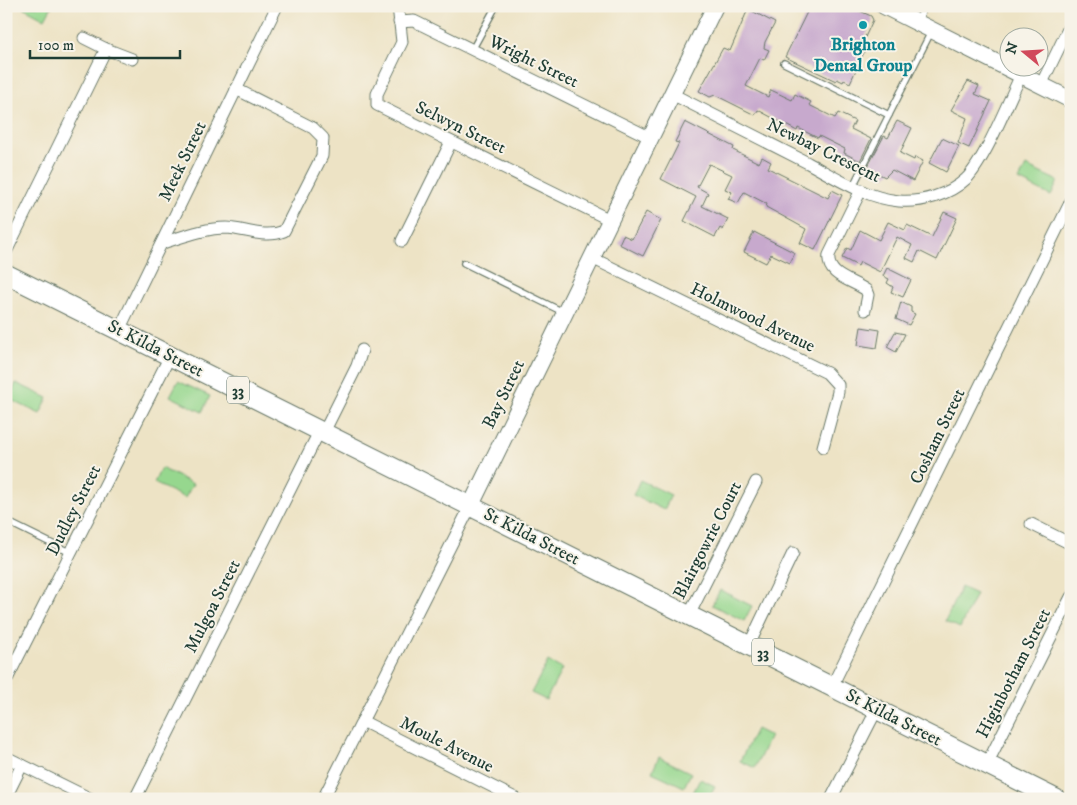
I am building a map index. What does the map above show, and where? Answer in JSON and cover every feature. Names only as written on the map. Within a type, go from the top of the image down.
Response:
[{"type":"main road","name":"St Kilda Street","points":[[6,274],[1056,799]]},
{"type":"street","name":"Meek Street","points":[[119,330],[277,6]]},
{"type":"street","points":[[398,6],[399,22]]},
{"type":"street","name":"Bay Street","points":[[323,799],[471,505],[716,6]]},
{"type":"street","points":[[884,6],[1000,64]]},
{"type":"street","name":"Wright Street","points":[[399,22],[414,22],[651,138]]},
{"type":"street","name":"Selwyn Street","points":[[399,22],[402,42],[377,94],[377,105],[610,220]]},
{"type":"street","points":[[1041,85],[1071,23]]},
{"type":"street","points":[[84,38],[106,49],[132,58]]},
{"type":"street","points":[[6,252],[106,49]]},
{"type":"street","name":"Newbay Crescent","points":[[672,94],[857,188],[899,201],[934,196],[953,189],[966,178],[977,164],[1020,78]]},
{"type":"street","points":[[1027,78],[1071,100]]},
{"type":"street","points":[[162,242],[208,230],[226,228],[268,234],[284,231],[322,156],[323,138],[313,128],[236,89]]},
{"type":"street","points":[[402,241],[451,142]]},
{"type":"street","points":[[857,188],[828,261],[834,273],[866,290],[868,295],[865,310]]},
{"type":"street","name":"Cosham Street","points":[[832,686],[1071,201]]},
{"type":"street","name":"Holmwood Avenue","points":[[592,258],[827,373],[838,385],[838,392],[823,447]]},
{"type":"street","name":"Mulgoa Street","points":[[135,799],[357,366],[362,350]]},
{"type":"street","name":"Dudley Street","points":[[6,681],[170,356]]},
{"type":"street","name":"Blairgowrie Court","points":[[689,615],[756,482]]},
{"type":"street","points":[[1031,524],[1071,544]]},
{"type":"street","points":[[749,644],[793,553]]},
{"type":"street","name":"Higinbotham Street","points":[[987,764],[1071,597]]},
{"type":"street","points":[[831,799],[877,708]]},
{"type":"street","name":"Moule Avenue","points":[[362,721],[517,799]]},
{"type":"street","points":[[6,757],[91,799]]},
{"type":"street","points":[[6,797],[22,765]]},
{"type":"lane","points":[[472,50],[496,6]]},
{"type":"lane","points":[[857,188],[890,115],[925,26],[925,6]]},
{"type":"lane","points":[[784,63],[890,115]]},
{"type":"lane","points":[[464,263],[565,313]]},
{"type":"lane","points":[[6,521],[71,553]]},
{"type":"green space","points":[[21,6],[52,6],[45,19]]},
{"type":"green space","points":[[1026,166],[1058,181],[1051,196],[1019,180]]},
{"type":"green space","points":[[178,381],[210,396],[202,412],[170,396]]},
{"type":"green space","points":[[16,383],[48,398],[40,414],[9,399]]},
{"type":"green space","points":[[161,468],[193,484],[185,498],[154,483]]},
{"type":"green space","points":[[640,480],[671,495],[664,510],[633,495]]},
{"type":"green space","points":[[961,587],[976,594],[960,628],[945,621]]},
{"type":"green space","points":[[720,590],[752,606],[744,621],[712,605]]},
{"type":"green space","points":[[548,661],[562,669],[546,700],[531,693]]},
{"type":"green space","points":[[756,729],[770,736],[755,768],[740,761]]},
{"type":"green space","points":[[659,757],[691,773],[684,787],[652,772]]},
{"type":"green space","points":[[700,779],[715,786],[708,799],[690,799]]},
{"type":"building","points":[[810,6],[853,8],[871,16],[873,20],[860,48],[865,50],[850,83],[837,79],[836,81],[785,57]]},
{"type":"building","points":[[748,9],[775,23],[765,42],[764,48],[769,50],[764,60],[760,58],[746,86],[768,97],[771,90],[792,100],[795,94],[811,102],[809,105],[835,118],[838,113],[855,121],[851,129],[871,139],[860,161],[844,153],[845,149],[819,136],[818,138],[798,128],[797,131],[758,110],[755,115],[715,95],[710,97],[699,91],[723,48],[730,51]]},
{"type":"building","points":[[968,81],[979,86],[975,94],[991,101],[969,148],[958,143],[967,118],[951,110]]},
{"type":"building","points":[[897,121],[912,128],[900,153],[914,160],[915,157],[923,161],[913,181],[892,170],[885,177],[867,168],[884,136],[888,138]]},
{"type":"building","points":[[685,122],[734,147],[733,150],[759,163],[762,157],[771,162],[768,168],[828,198],[832,190],[842,195],[815,250],[800,243],[806,229],[766,207],[767,204],[744,192],[738,203],[728,199],[732,192],[725,189],[732,175],[709,164],[697,187],[708,193],[702,206],[728,219],[723,230],[720,228],[715,237],[684,221],[696,197],[661,179],[679,143],[675,142]]},
{"type":"building","points":[[942,138],[959,146],[946,172],[929,163]]},
{"type":"building","points":[[646,212],[661,220],[643,256],[619,244],[623,235],[632,239]]},
{"type":"building","points":[[944,212],[957,218],[937,260],[919,251],[914,262],[906,258],[912,245],[897,237],[880,272],[860,262],[858,266],[842,258],[847,248],[851,250],[860,230],[879,240],[888,222],[905,230],[907,225],[932,237]]},
{"type":"building","points":[[754,232],[795,253],[790,263],[771,254],[766,263],[744,252]]},
{"type":"building","points":[[887,268],[911,280],[903,297],[891,292],[893,287],[887,283],[889,279],[883,276]]},
{"type":"building","points":[[901,302],[911,307],[911,312],[915,314],[909,325],[896,319]]},
{"type":"building","points":[[861,327],[880,330],[877,348],[858,345]]},
{"type":"building","points":[[895,332],[905,334],[896,352],[887,347]]},
{"type":"place","name":"Brighton Dental Group","points":[[863,25]]}]
